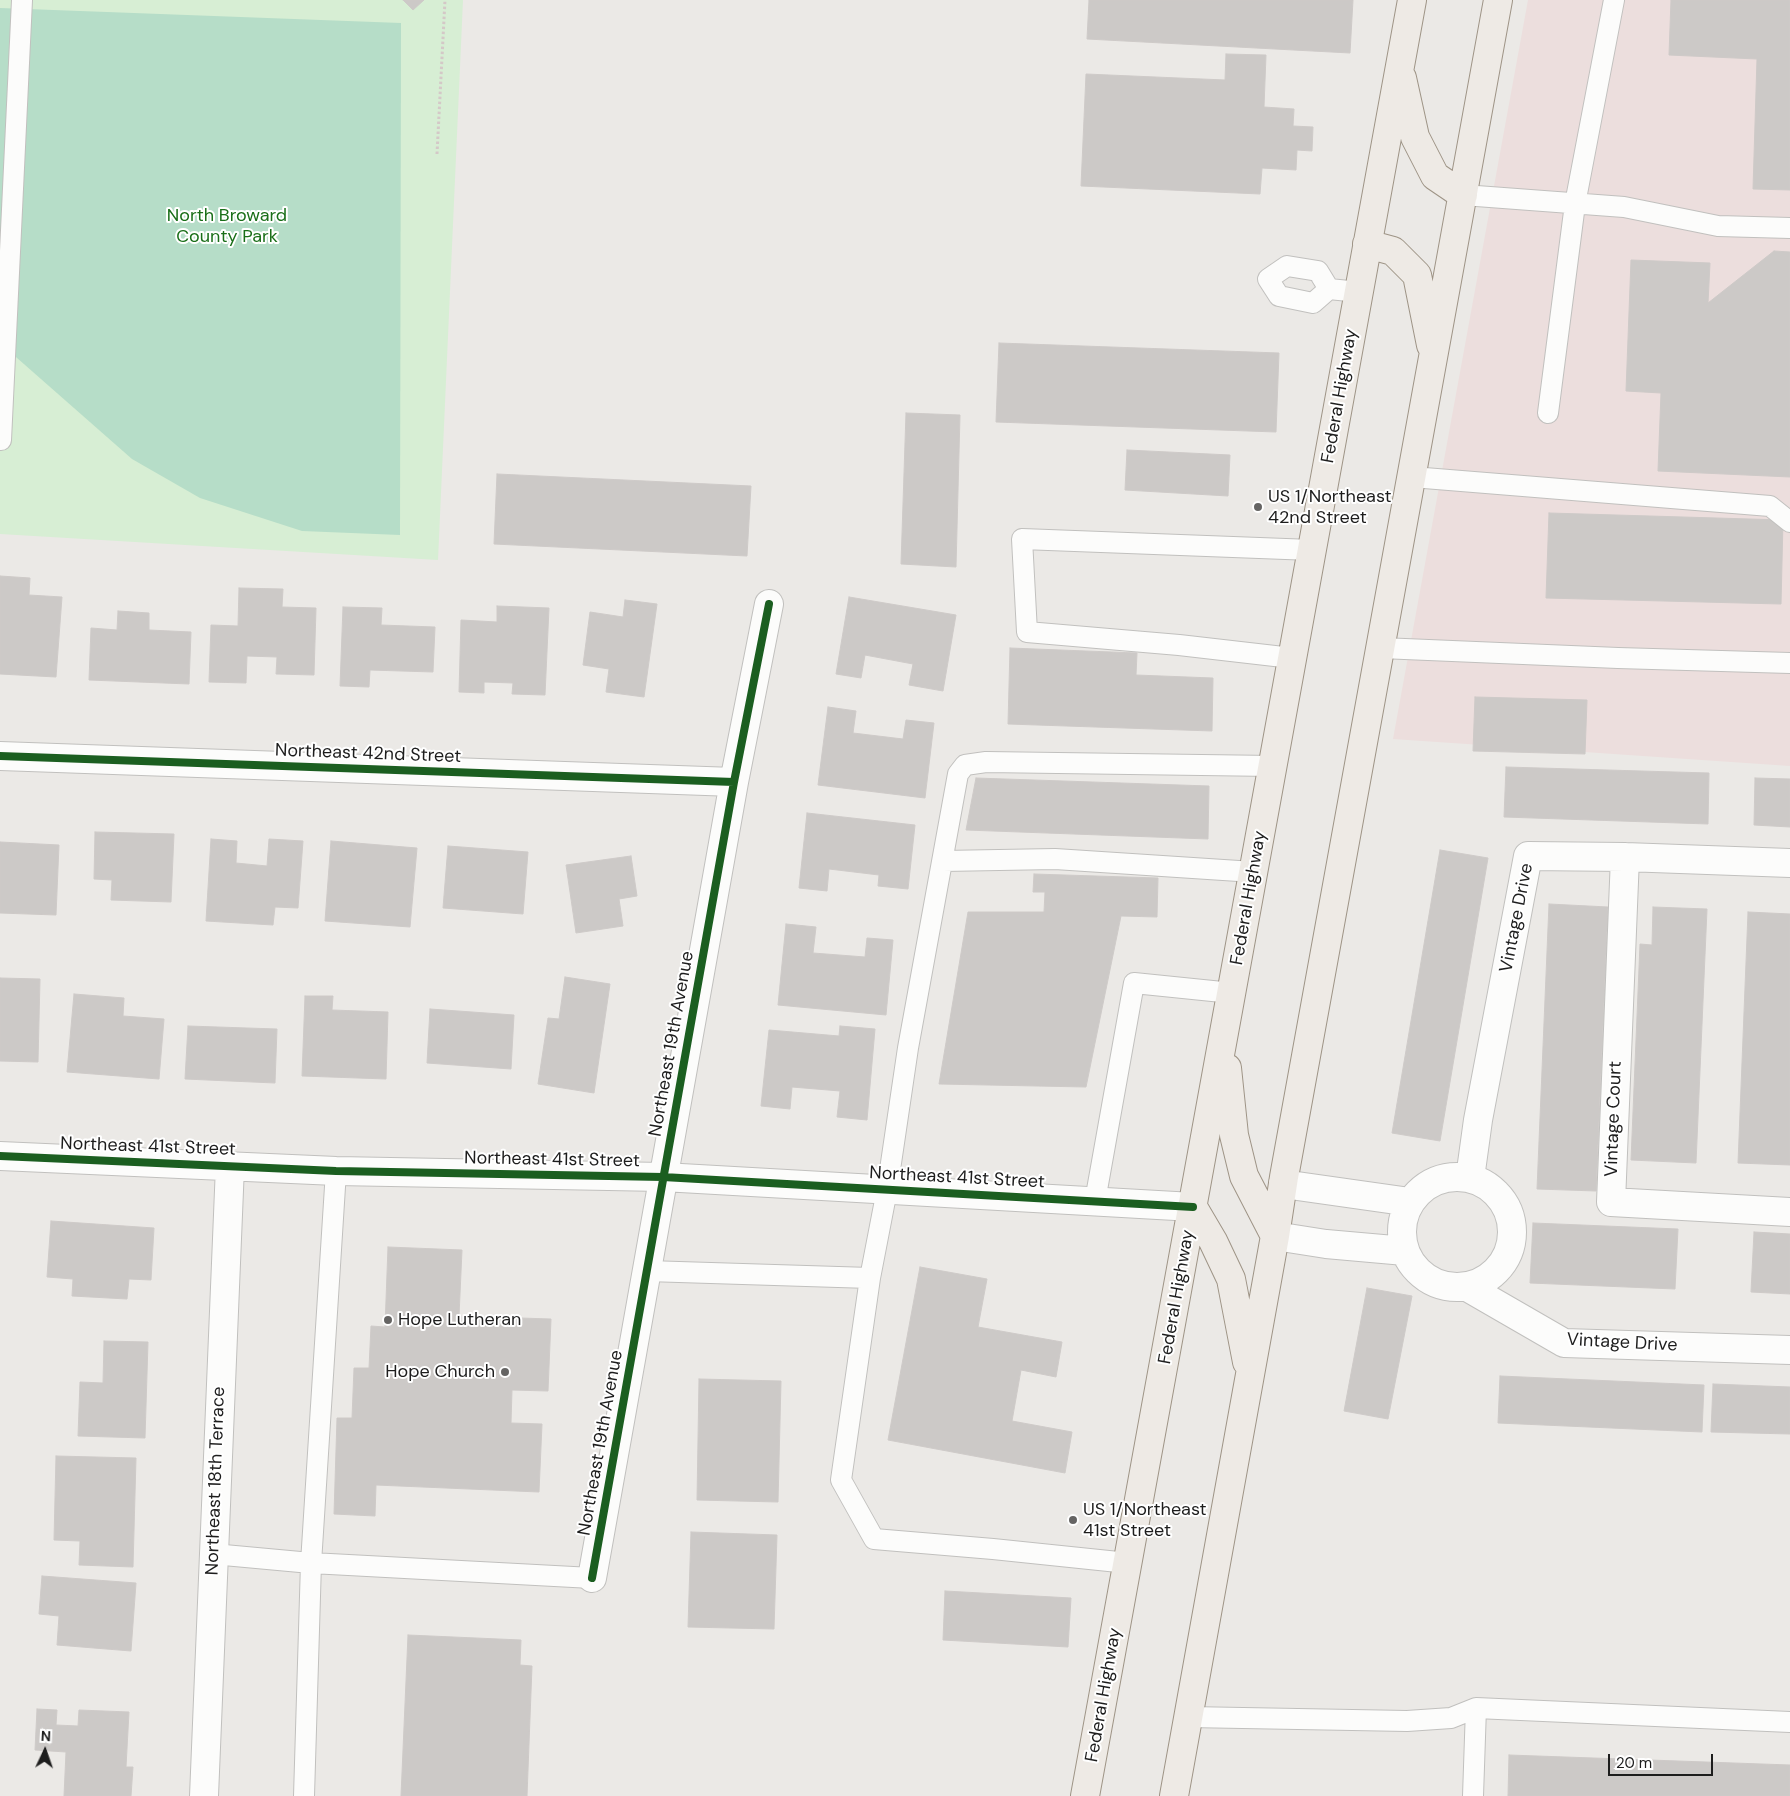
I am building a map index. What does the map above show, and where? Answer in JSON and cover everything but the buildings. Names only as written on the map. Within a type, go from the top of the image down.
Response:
[{"type":"main road","name":"Federal Highway","points":[[1085,1796],[1412,0]]},
{"type":"main road","points":[[1174,1796],[1498,0]]},
{"type":"main road","points":[[1400,67],[1415,137],[1435,176],[1463,195]]},
{"type":"main road","points":[[1367,244],[1393,251],[1417,275],[1433,359]]},
{"type":"main road","points":[[1223,1040],[1234,1135],[1244,1176],[1275,1236]]},
{"type":"main road","points":[[1193,1207],[1213,1241],[1231,1279],[1250,1375]]},
{"type":"street","name":"Northeast 19th Avenue","points":[[592,1578],[734,782],[769,604]]},
{"type":"street","name":"Northeast 42nd Street","points":[[0,756],[734,782]]},
{"type":"street","name":"Vintage Drive","points":[[1470,1178],[1480,1110],[1528,856],[1625,857],[1790,863]]},
{"type":"street","name":"Vintage Court","points":[[1625,857],[1611,1202],[1790,1212]]},
{"type":"street","name":"Northeast 41st Street","points":[[0,1156],[336,1171],[664,1177],[1193,1207]]},
{"type":"street","name":"Northeast 18th Terrace","points":[[204,1796],[230,1166]]},
{"type":"street","points":[[1453,1177],[1470,1178],[1486,1184],[1500,1197],[1510,1214],[1513,1232],[1509,1251],[1500,1267],[1485,1280],[1468,1287],[1452,1287],[1423,1276],[1412,1265],[1405,1251],[1402,1234],[1403,1217],[1410,1202],[1422,1189],[1436,1180],[1453,1177]]},
{"type":"street","points":[[1283,1184],[1410,1202]]},
{"type":"street","points":[[1275,1236],[1326,1244],[1405,1251]]},
{"type":"street","name":"Vintage Drive","points":[[1468,1287],[1564,1343],[1790,1350]]},
{"type":"lane","points":[[1,440],[3,320],[22,0]]},
{"type":"lane","points":[[1548,412],[1575,204],[1614,0]]},
{"type":"lane","points":[[1463,195],[1624,207],[1718,226],[1790,228]]},
{"type":"lane","points":[[1328,289],[1359,292]]},
{"type":"lane","points":[[1412,477],[1770,506],[1790,522]]},
{"type":"lane","points":[[1292,658],[1179,645],[1027,632],[1022,539],[1312,550]]},
{"type":"lane","points":[[1381,648],[1790,663]]},
{"type":"lane","points":[[1128,1563],[874,1539],[842,1480],[870,1278],[887,1190],[908,1048],[958,774],[965,765],[986,762],[1273,766]]},
{"type":"lane","points":[[943,861],[1055,860],[1254,872]]},
{"type":"lane","points":[[1095,1201],[1134,983],[1232,993]]},
{"type":"lane","points":[[304,1796],[311,1563],[336,1171]]},
{"type":"lane","points":[[648,1271],[870,1278]]},
{"type":"lane","points":[[213,1554],[311,1563],[592,1578]]},
{"type":"lane","points":[[1473,1796],[1476,1708]]},
{"type":"lane","points":[[1188,1717],[1407,1721],[1451,1718],[1476,1708],[1790,1722]]},
{"type":"path","points":[[437,154],[446,0]]},
{"type":"shaded area","points":[[1528,0],[1790,0],[1790,766],[1393,739]]},
{"type":"green space","name":"North Broward County Park","points":[[0,0],[463,0],[438,560],[0,534]]},
{"type":"green space","name":"North Broward County Park","points":[[0,8],[401,23],[400,535],[302,531],[200,498],[132,459],[0,343]]},
{"type":"cycle path","points":[[592,1578],[734,782],[769,604]]},
{"type":"cycle path","points":[[0,756],[734,782]]},
{"type":"cycle path","points":[[0,1156],[336,1171],[663,1177],[1193,1207]]},
{"type":"place","name":"US 1/Northeast 42nd Street","points":[[1258,507]]},
{"type":"place","name":"Hope Lutheran","points":[[388,1320]]},
{"type":"place","name":"Hope Church","points":[[505,1372]]},
{"type":"place","name":"US 1/Northeast 41st Street","points":[[1073,1520]]}]
